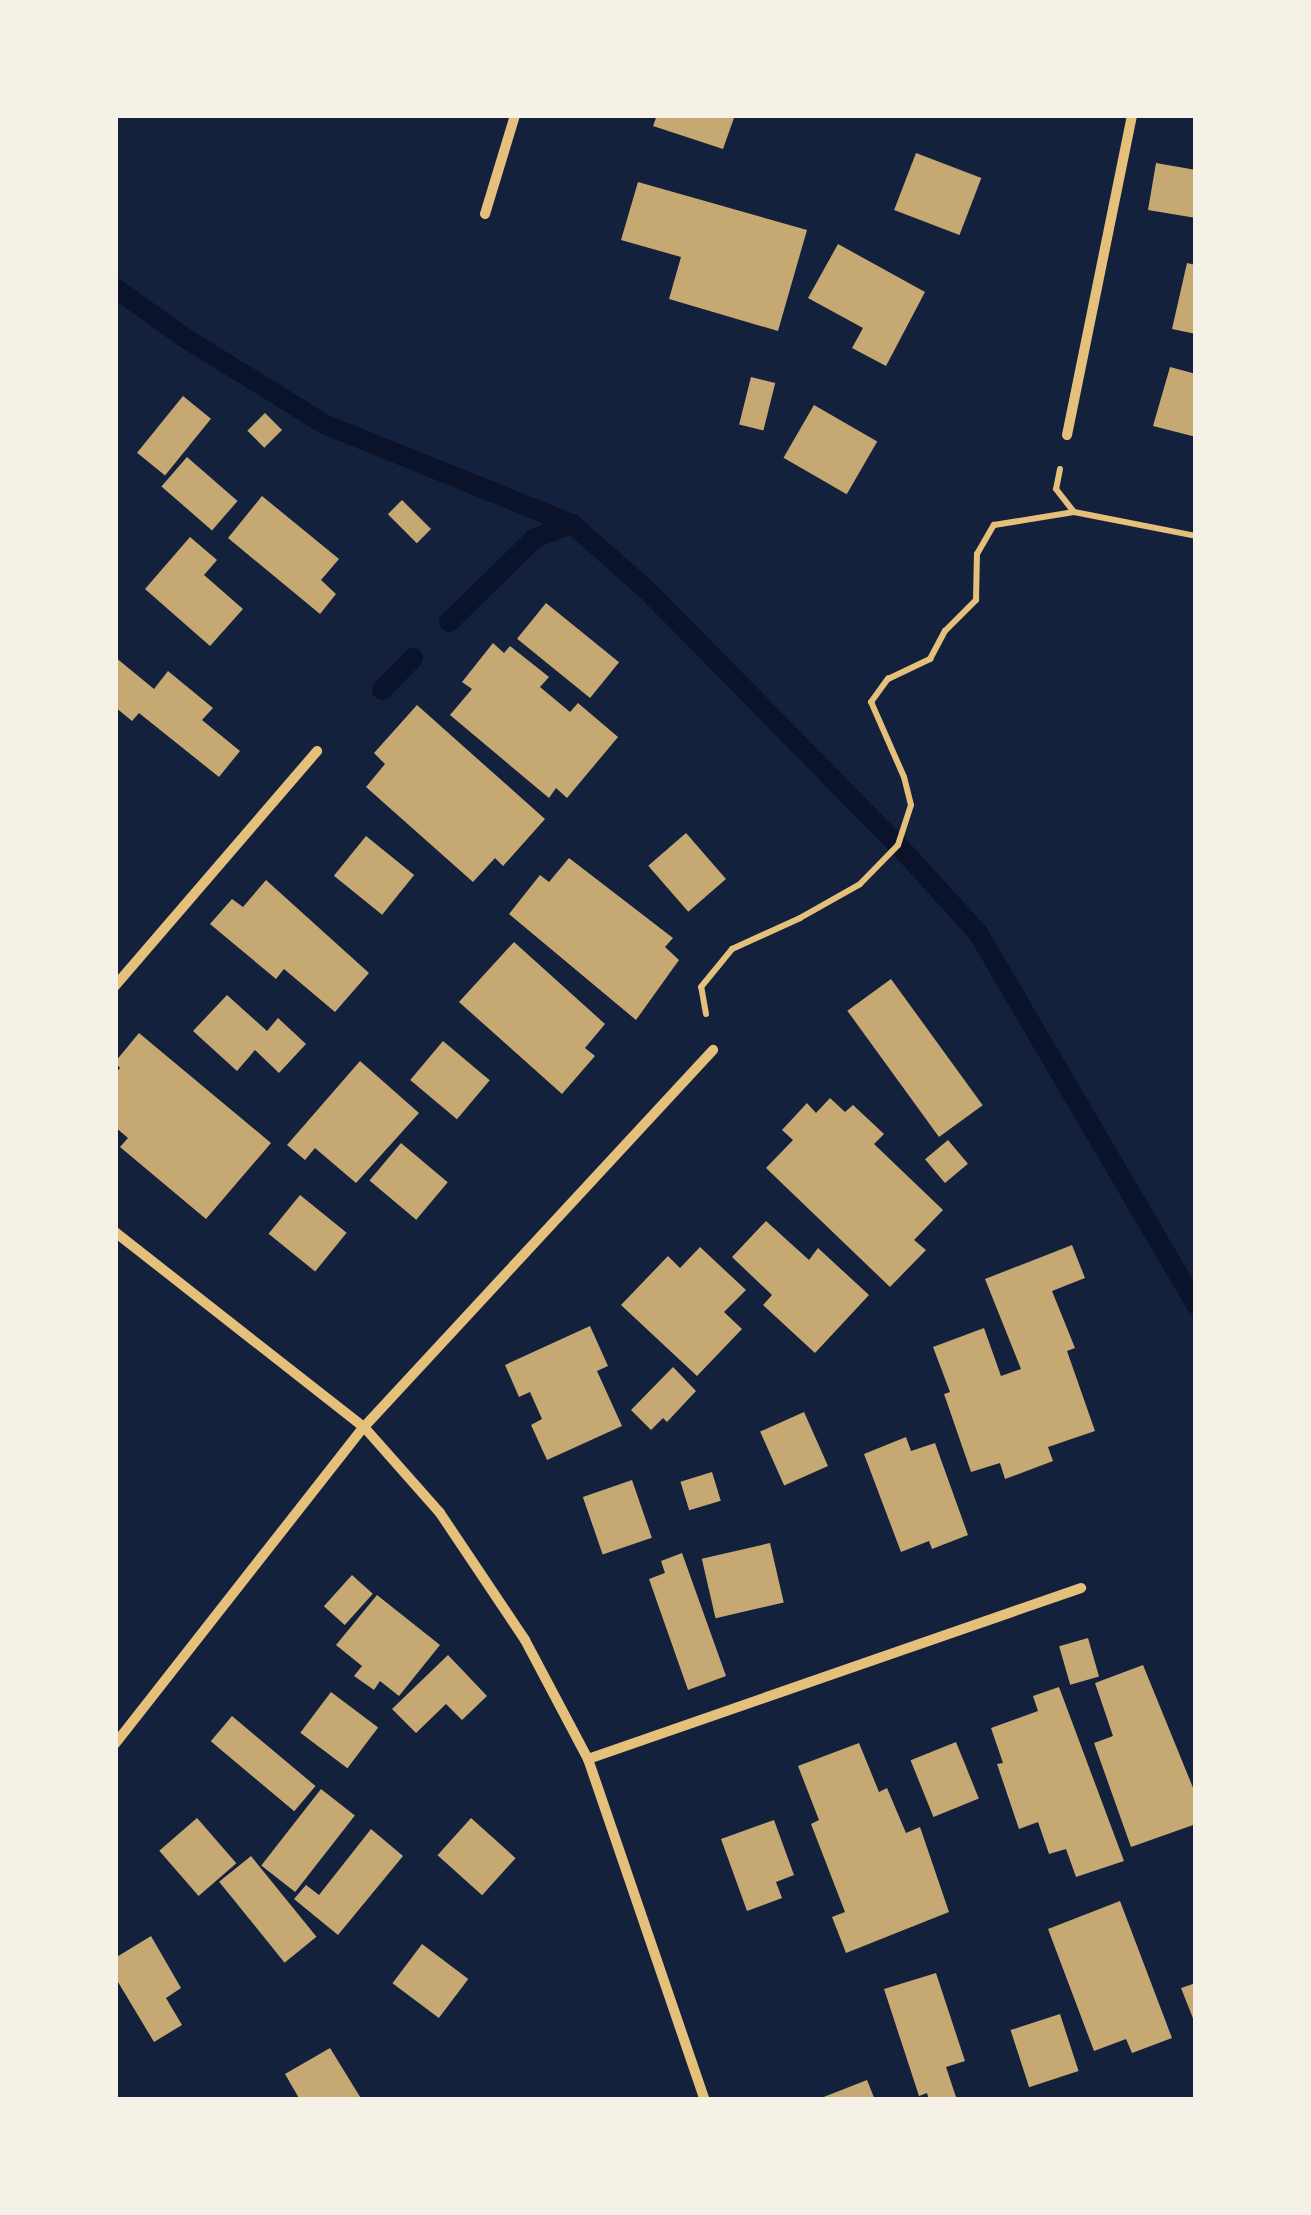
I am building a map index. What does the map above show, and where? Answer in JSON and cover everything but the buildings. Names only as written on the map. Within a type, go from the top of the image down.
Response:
[{"type":"street","points":[[485,214],[515,115]]},
{"type":"street","points":[[1067,435],[1132,115]]},
{"type":"street","points":[[115,986],[317,751]]},
{"type":"street","points":[[115,1744],[364,1427],[713,1050]]},
{"type":"street","points":[[115,1232],[364,1427],[462,1545],[525,1640],[588,1759],[706,2100]]},
{"type":"street","points":[[588,1759],[1081,1588]]},
{"type":"path","points":[[1067,435],[1056,489],[1074,512]]},
{"type":"path","points":[[713,1050],[701,987],[732,948],[800,918],[860,884],[898,845],[911,805],[871,702],[888,679],[930,659],[944,631],[976,600],[977,554],[994,525],[1074,512],[1196,536]]},
{"type":"waterway","points":[[115,288],[185,338],[324,424],[572,524],[648,591],[898,845],[978,933],[1196,1305]]},
{"type":"waterway","points":[[449,622],[535,538],[572,524]]},
{"type":"waterway","points":[[382,690],[413,658]]}]
